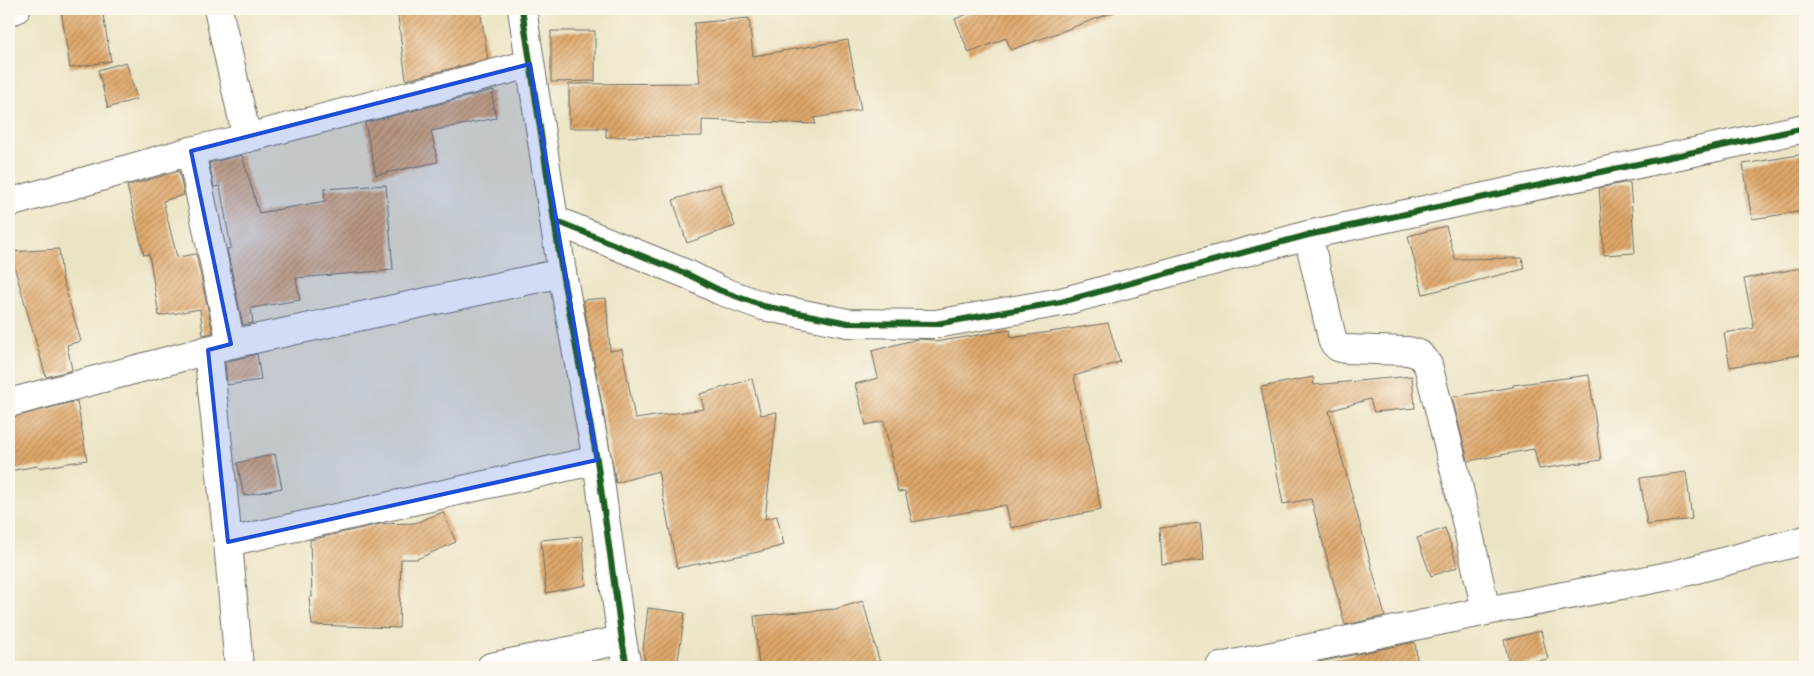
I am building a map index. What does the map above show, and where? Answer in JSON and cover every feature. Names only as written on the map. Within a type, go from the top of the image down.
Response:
[{"type":"street","points":[[9,11],[16,9]]},
{"type":"street","points":[[218,9],[247,138]]},
{"type":"street","points":[[522,9],[562,273],[597,460],[627,667]]},
{"type":"street","points":[[9,203],[190,151],[247,138],[530,64]]},
{"type":"street","points":[[554,220],[689,275],[719,290],[763,306],[848,323],[936,324],[1062,302],[1308,235],[1805,128]]},
{"type":"street","points":[[190,151],[219,347],[228,542],[238,667]]},
{"type":"street","points":[[1308,235],[1334,342],[1338,347],[1345,349],[1408,351],[1419,354],[1428,365],[1457,480],[1486,611]]},
{"type":"street","points":[[9,403],[219,347],[562,273]]},
{"type":"street","points":[[228,542],[597,460]]},
{"type":"street","points":[[1220,667],[1486,611],[1674,575],[1805,540]]},
{"type":"street","points":[[491,667],[622,640]]},
{"type":"highlighted area","points":[[530,64],[597,460],[228,542],[208,350],[231,344],[191,151]]},
{"type":"building","points":[[61,9],[102,9],[111,61],[70,68]]},
{"type":"building","points":[[397,9],[480,9],[488,59],[406,80]]},
{"type":"building","points":[[980,9],[1114,9],[1114,12],[1011,50],[1006,38],[969,53],[955,19]]},
{"type":"building","points":[[749,18],[753,56],[848,40],[861,110],[814,118],[816,124],[702,120],[702,136],[606,137],[606,128],[569,128],[569,84],[700,83],[694,23]]},
{"type":"building","points":[[551,31],[595,31],[595,81],[551,82]]},
{"type":"building","points":[[126,62],[137,99],[108,108],[98,70]]},
{"type":"building","points":[[494,90],[494,94],[492,94],[496,118],[431,131],[438,162],[376,175],[365,123]]},
{"type":"building","points":[[1805,154],[1805,211],[1752,219],[1743,164]]},
{"type":"building","points":[[242,155],[259,213],[325,201],[324,189],[386,185],[393,270],[296,278],[300,300],[251,308],[253,323],[243,325],[227,249],[231,248],[220,186],[214,187],[209,163]]},
{"type":"building","points":[[179,171],[184,195],[163,201],[177,257],[196,254],[213,333],[203,335],[200,309],[159,316],[149,254],[144,255],[127,186]]},
{"type":"building","points":[[1630,183],[1635,253],[1604,255],[1599,188]]},
{"type":"building","points":[[720,184],[735,226],[687,243],[673,200]]},
{"type":"building","points":[[1446,226],[1455,259],[1522,258],[1524,269],[1423,294],[1408,236]]},
{"type":"building","points":[[59,249],[62,278],[81,341],[67,345],[72,370],[46,377],[10,252]]},
{"type":"building","points":[[1805,267],[1805,354],[1730,367],[1724,333],[1754,328],[1744,279]]},
{"type":"building","points":[[606,298],[610,351],[622,349],[635,419],[704,409],[700,394],[752,379],[761,415],[777,412],[765,519],[777,516],[784,545],[677,568],[658,471],[616,483],[583,300]]},
{"type":"building","points":[[1108,323],[1120,362],[1074,376],[1101,510],[1011,528],[1006,505],[912,522],[905,491],[898,492],[884,421],[866,425],[855,384],[878,378],[872,351],[917,339],[934,340],[935,342],[1010,330],[1011,338]]},
{"type":"building","points":[[257,354],[261,380],[227,385],[225,362]]},
{"type":"building","points":[[1589,375],[1601,460],[1539,469],[1534,449],[1468,461],[1452,397],[1513,387],[1513,385]]},
{"type":"building","points":[[1412,376],[1415,408],[1374,412],[1370,399],[1329,411],[1385,616],[1345,625],[1311,499],[1283,504],[1261,387],[1313,377],[1314,385]]},
{"type":"building","points":[[77,401],[87,460],[9,471],[9,418]]},
{"type":"building","points":[[275,454],[282,488],[244,496],[237,463]]},
{"type":"building","points":[[1686,472],[1692,519],[1647,525],[1640,478]]},
{"type":"building","points":[[443,512],[456,542],[417,559],[401,559],[399,628],[312,625],[309,598],[312,597],[310,540],[380,524],[415,523]]},
{"type":"building","points":[[1200,523],[1204,560],[1162,564],[1160,528]]},
{"type":"building","points":[[1445,528],[1458,567],[1431,576],[1417,538]]},
{"type":"building","points":[[582,536],[586,585],[546,593],[541,540]]},
{"type":"building","points":[[863,601],[881,667],[759,667],[754,616],[835,609]]},
{"type":"building","points":[[648,608],[685,613],[677,667],[646,667],[643,650]]},
{"type":"building","points":[[1541,631],[1548,659],[1510,667],[1504,640]]},
{"type":"building","points":[[1415,642],[1418,667],[1295,667]]},
{"type":"cycle path","points":[[522,9],[562,273],[597,460],[627,667]]},
{"type":"cycle path","points":[[554,220],[689,275],[719,290],[763,306],[848,323],[936,324],[1061,302],[1308,235],[1805,128]]}]
